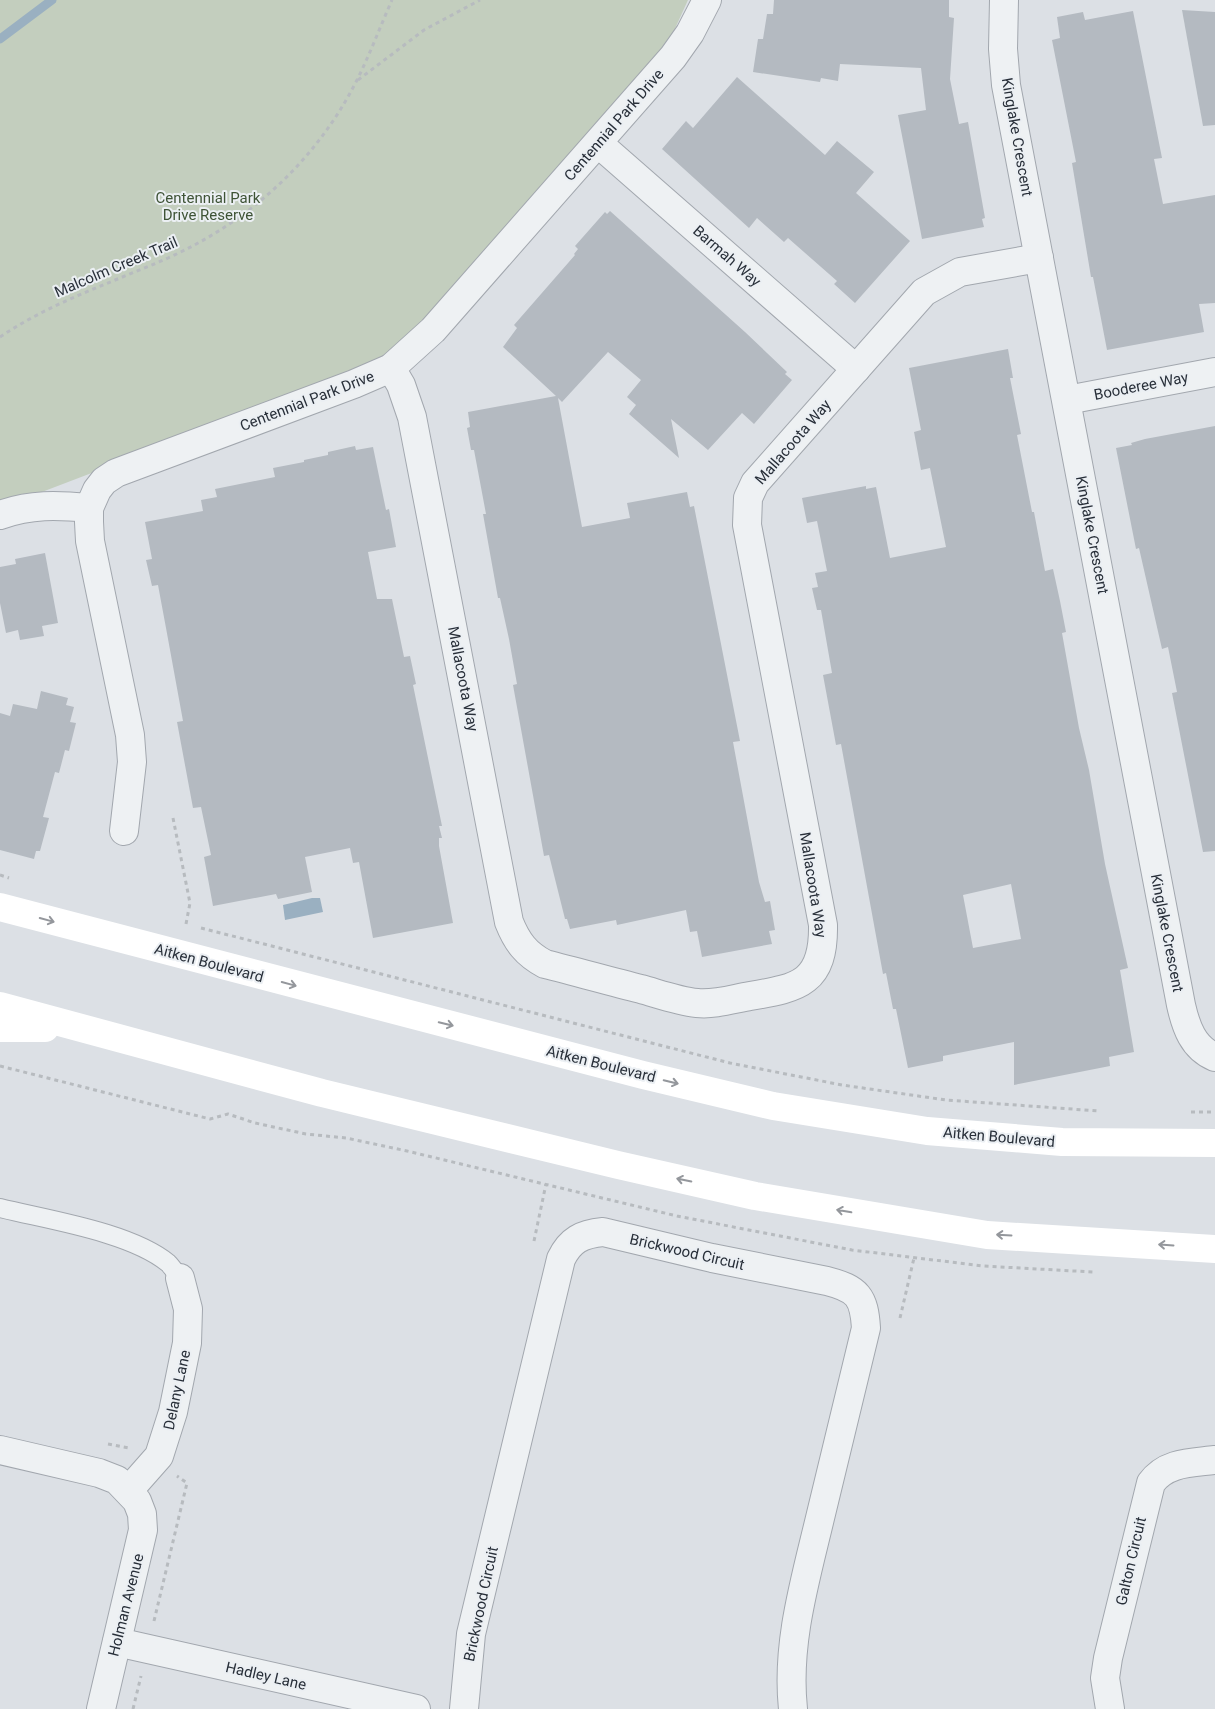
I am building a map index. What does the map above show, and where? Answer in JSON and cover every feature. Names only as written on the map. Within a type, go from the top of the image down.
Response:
[{"type":"main road","name":"Aitken Boulevard","points":[[0,907],[605,1065],[773,1106],[927,1131],[1062,1142],[1215,1143]]},
{"type":"main road","points":[[0,1006],[322,1093],[609,1163],[755,1196],[987,1234],[1215,1249]]},
{"type":"main road","points":[[0,1028],[88,1030]]},
{"type":"street","name":"Centennial Park Drive","points":[[124,831],[132,762],[130,735],[90,541],[89,508],[97,490],[104,481],[116,473],[354,384],[391,368],[433,330],[599,144],[673,57],[690,32],[707,0]]},
{"type":"street","name":"Kinglake Crescent","points":[[1004,0],[1002,49],[1006,85],[1181,1005],[1192,1038],[1200,1048],[1215,1057]]},
{"type":"street","name":"Barmah Way","points":[[599,144],[856,369]]},
{"type":"street","name":"Mallacoota Way","points":[[391,368],[401,385],[412,417],[509,922],[514,935],[530,956],[545,964],[680,1000],[712,1003],[793,987],[804,980],[820,961],[823,946],[822,925],[746,525],[748,498],[755,483],[911,305],[940,281],[960,272],[1039,258]]},
{"type":"street","name":"Booderee Way","points":[[1067,400],[1215,372]]},
{"type":"street","points":[[0,515],[32,506],[51,504],[89,508]]},
{"type":"street","name":"Brickwood Circuit","points":[[464,1709],[471,1634],[561,1259],[566,1248],[574,1240],[587,1234],[602,1232],[712,1258],[827,1281],[846,1286],[861,1300],[865,1312],[866,1328],[802,1592],[792,1645],[790,1686],[792,1709]]},
{"type":"street","name":"Delany Lane","points":[[133,1496],[158,1456],[174,1412],[187,1343],[188,1309],[180,1278]]},
{"type":"street","points":[[0,1450],[99,1473],[117,1480],[133,1496]]},
{"type":"street","name":"Galton Circuit","points":[[1110,1709],[1105,1678],[1108,1658],[1151,1483],[1165,1469],[1176,1464],[1215,1460]]},
{"type":"street","name":"Holman Avenue","points":[[101,1709],[143,1530],[142,1514],[133,1496]]},
{"type":"street","name":"Hadley Lane","points":[[117,1642],[416,1709]]},
{"type":"lane","points":[[0,1208],[110,1234],[136,1245],[168,1263],[180,1278]]},
{"type":"path","name":"Malcolm Creek Trail","points":[[0,337],[39,313],[202,242],[239,219],[273,192],[302,162],[328,128],[357,80],[392,0]]},
{"type":"path","points":[[357,80],[424,30],[480,0]]},
{"type":"path","points":[[173,818],[190,903],[186,924]]},
{"type":"path","points":[[0,875],[19,880]]},
{"type":"path","points":[[177,921],[730,1063],[842,1085],[946,1100],[1102,1112]]},
{"type":"path","points":[[1182,1112],[1215,1112]]},
{"type":"path","points":[[534,1241],[546,1184]]},
{"type":"path","points":[[900,1318],[914,1258]]},
{"type":"green space","name":"Centennial Park Drive Reserve","points":[[0,0],[688,0],[663,55],[398,348],[361,370],[0,508]]},
{"type":"water","points":[[320,898],[323,912],[285,920],[283,905]]},
{"type":"building","points":[[774,0],[949,0],[949,17],[954,18],[950,79],[959,124],[968,122],[985,218],[982,219],[984,227],[922,239],[898,115],[926,110],[921,68],[840,64],[838,81],[821,78],[820,82],[753,72],[758,39],[763,39],[767,14],[773,14]]},
{"type":"building","points":[[1182,10],[1215,12],[1215,125],[1203,126]]},
{"type":"building","points":[[1133,11],[1162,158],[1154,159],[1163,204],[1215,195],[1215,303],[1199,304],[1204,332],[1107,350],[1093,277],[1091,277],[1072,163],[1076,162],[1052,40],[1060,38],[1057,17],[1083,12],[1085,20]]},
{"type":"building","points":[[737,77],[825,155],[837,141],[874,172],[856,193],[910,241],[855,303],[834,284],[837,281],[788,238],[784,242],[757,218],[749,228],[662,149],[686,121],[693,128]]},
{"type":"building","points":[[610,211],[745,332],[787,372],[785,374],[792,380],[754,424],[742,413],[708,450],[671,419],[679,458],[629,414],[636,405],[627,397],[641,380],[608,352],[562,402],[558,398],[582,527],[630,518],[627,503],[687,492],[690,507],[694,506],[740,741],[733,742],[759,882],[765,902],[770,901],[775,930],[769,931],[772,944],[702,957],[697,931],[690,932],[686,910],[617,925],[616,920],[570,929],[567,919],[565,919],[549,855],[544,856],[513,685],[517,684],[509,639],[500,598],[498,598],[483,514],[486,514],[474,450],[471,450],[467,428],[470,427],[468,412],[556,396],[503,347],[517,328],[514,325],[575,255],[578,249],[575,246],[605,212],[607,214]]},
{"type":"building","points":[[1008,349],[1013,378],[1010,378],[1021,434],[1017,435],[1045,571],[1053,569],[1060,601],[1066,632],[1062,633],[1079,728],[1089,770],[1105,864],[1128,968],[1120,970],[1134,1052],[1109,1057],[1110,1066],[1014,1085],[1014,1042],[943,1056],[943,1061],[908,1068],[896,1009],[893,1009],[886,973],[883,974],[841,744],[836,745],[823,675],[832,673],[821,610],[817,610],[812,588],[818,587],[815,573],[827,571],[817,521],[807,523],[802,498],[866,486],[866,489],[876,487],[890,558],[946,547],[930,468],[921,470],[914,432],[921,430],[909,368]],"holes":[[[1011,884],[1021,939],[973,948],[963,895]]]},
{"type":"building","points":[[1215,426],[1215,851],[1203,852],[1172,693],[1177,692],[1168,647],[1162,649],[1139,548],[1136,549],[1116,448],[1132,445],[1131,443],[1145,439]]},
{"type":"building","points":[[355,446],[356,450],[373,447],[386,510],[389,509],[396,547],[368,552],[377,599],[392,599],[404,657],[410,656],[416,684],[413,685],[442,826],[439,826],[442,838],[439,838],[439,846],[453,923],[373,938],[359,862],[353,863],[350,848],[305,857],[312,892],[278,899],[276,894],[213,906],[204,857],[211,855],[201,807],[193,808],[177,722],[183,721],[158,585],[152,586],[146,560],[152,559],[145,522],[203,511],[201,500],[217,497],[215,489],[275,477],[273,468],[304,462],[304,460],[328,455],[328,452]]},
{"type":"building","points":[[45,553],[58,623],[42,626],[44,636],[20,640],[18,630],[6,633],[0,603],[0,567],[16,564],[15,559]]},
{"type":"building","points":[[41,691],[68,698],[66,705],[74,707],[70,722],[76,723],[69,751],[65,750],[59,773],[55,772],[43,817],[49,818],[40,851],[36,851],[34,859],[0,850],[0,713],[10,716],[13,704],[37,709]]},
{"type":"waterway","points":[[0,39],[52,0]]}]
